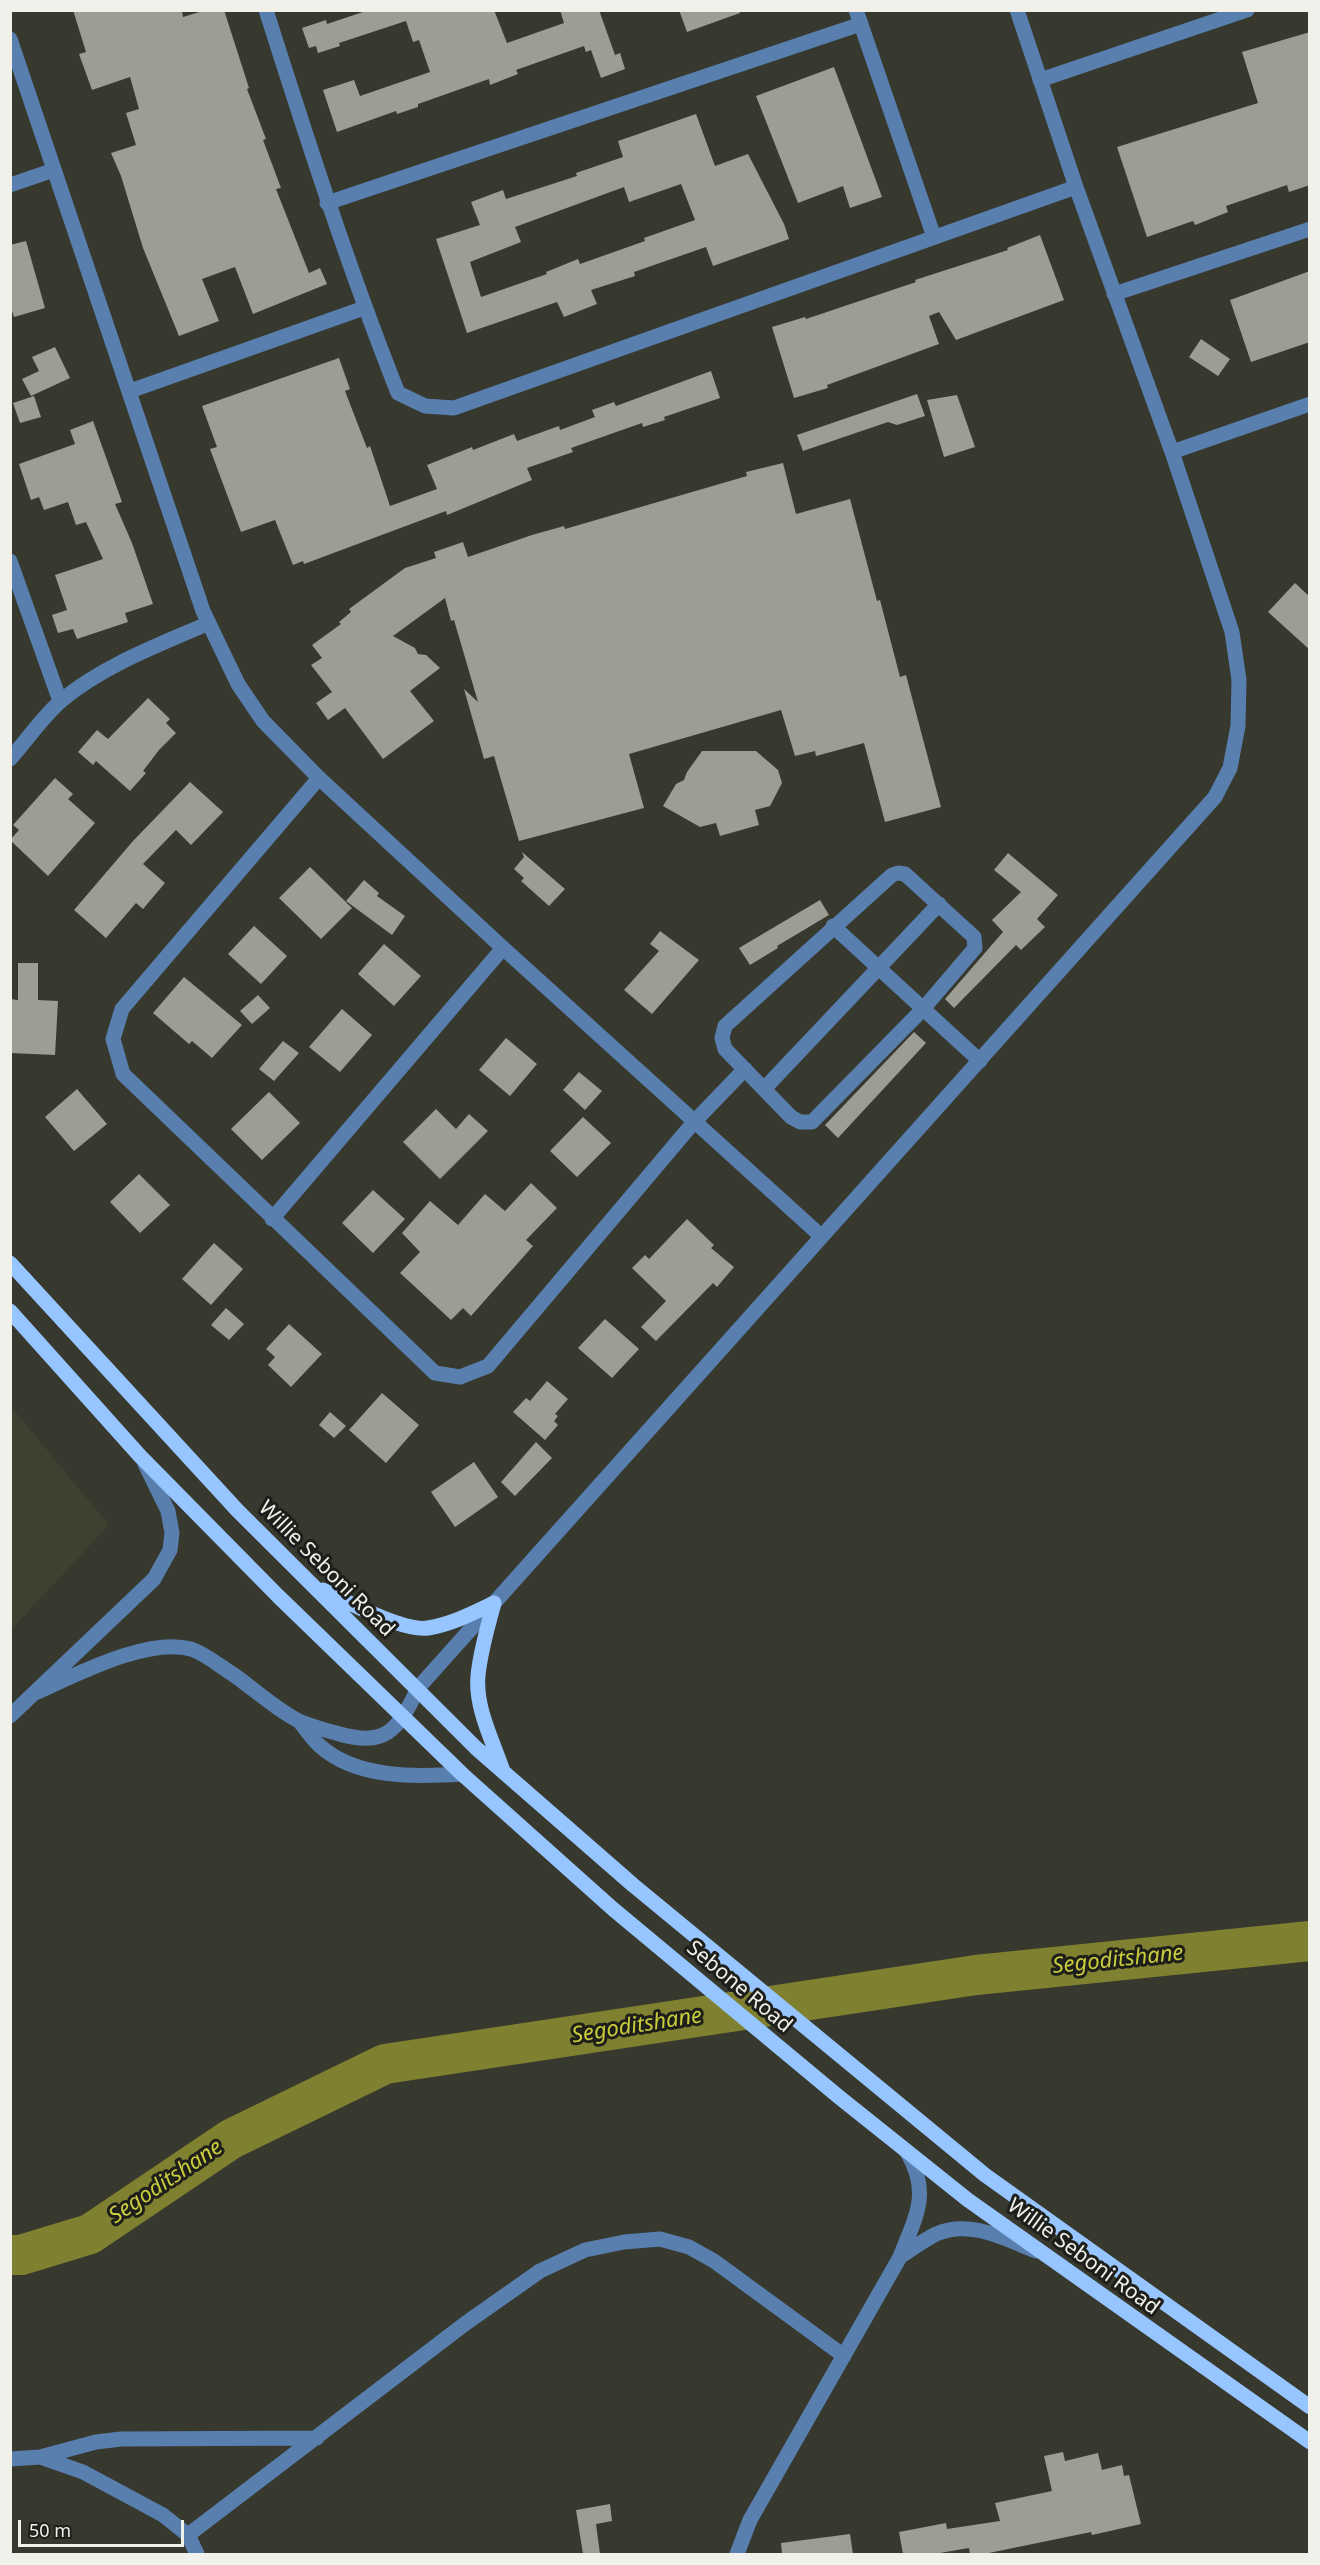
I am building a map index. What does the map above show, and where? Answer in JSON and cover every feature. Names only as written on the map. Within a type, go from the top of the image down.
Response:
[{"type":"main road","name":"Willie Seboni Road","points":[[10,1263],[237,1510],[312,1585],[476,1748],[633,1885]]},
{"type":"main road","points":[[10,1311],[140,1456],[278,1596],[462,1774]]},
{"type":"main road","points":[[312,1585],[396,1623],[426,1629],[454,1622],[494,1603]]},
{"type":"main road","points":[[494,1603],[478,1677],[479,1694],[481,1710],[504,1772]]},
{"type":"main road","name":"Sebone Road","points":[[462,1774],[613,1909],[839,2097]]},
{"type":"main road","name":"Sebone Road","points":[[633,1885],[858,2072]]},
{"type":"main road","name":"Willie Seboni Road","points":[[858,2072],[985,2175],[1310,2407]]},
{"type":"main road","name":"Willie Seboni Road","points":[[839,2097],[968,2200],[1310,2442]]},
{"type":"street","points":[[266,10],[327,203],[364,308],[398,393],[424,406],[454,408],[1076,187]]},
{"type":"street","points":[[299,1721],[365,1740],[379,1738],[390,1732],[404,1717],[418,1688],[821,1236],[1198,819],[1215,797],[1230,768],[1238,726],[1239,680],[1232,632],[1172,452],[1076,187],[1017,10]]},
{"type":"street","points":[[1040,80],[1247,10]]},
{"type":"street","points":[[327,203],[859,17],[934,237]]},
{"type":"street","points":[[10,39],[209,623],[238,684],[263,721],[319,778],[503,948],[821,1236]]},
{"type":"street","points":[[10,185],[54,170]]},
{"type":"street","points":[[1114,294],[1310,229]]},
{"type":"street","points":[[130,391],[364,308]]},
{"type":"street","points":[[1172,452],[1310,404]]},
{"type":"street","points":[[10,561],[60,701]]},
{"type":"street","points":[[10,759],[60,701],[89,680],[150,649],[209,623]]},
{"type":"street","points":[[319,778],[122,1009],[113,1039],[123,1074],[435,1373],[460,1377],[488,1366],[694,1122],[745,1070]]},
{"type":"street","points":[[905,874],[939,904],[974,937],[975,948],[923,1009],[812,1122],[800,1122],[791,1117],[725,1049],[722,1038],[725,1026],[892,875],[905,874]]},
{"type":"street","points":[[764,1089],[939,904]]},
{"type":"street","points":[[833,926],[980,1061]]},
{"type":"street","points":[[272,1219],[503,948]]},
{"type":"street","points":[[10,1716],[154,1580],[170,1550],[172,1533],[168,1511],[140,1456]]},
{"type":"street","points":[[35,1692],[124,1655],[166,1648],[191,1649],[214,1662],[299,1721],[319,1746],[359,1767],[427,1776],[462,1774]]},
{"type":"street","points":[[737,2554],[750,2520],[900,2257],[916,2217],[921,2197],[916,2168],[903,2146]]},
{"type":"street","points":[[900,2257],[934,2235],[964,2229],[988,2232],[1041,2253]]},
{"type":"street","points":[[188,2535],[466,2323],[540,2271],[585,2250],[624,2242],[660,2239],[698,2252],[714,2261],[844,2356]]},
{"type":"street","points":[[10,2459],[40,2457],[96,2442],[121,2439],[317,2438]]},
{"type":"street","points":[[40,2457],[83,2472],[163,2515],[188,2535],[197,2554]]},
{"type":"shaded area","points":[[10,1405],[109,1525],[11,1630],[10,1630]]},
{"type":"building","points":[[73,10],[182,10],[183,17],[206,10],[224,10],[249,88],[247,89],[266,139],[263,140],[281,188],[276,189],[309,273],[320,268],[327,284],[253,314],[235,267],[202,279],[219,321],[179,336],[143,248],[121,176],[111,153],[136,145],[126,113],[139,109],[130,77],[92,90],[79,54],[86,52]]},
{"type":"building","points":[[369,10],[494,10],[507,43],[564,23],[560,10],[599,10],[615,55],[620,53],[625,69],[601,78],[591,50],[586,52],[584,46],[516,70],[518,74],[490,85],[489,79],[418,104],[418,107],[397,114],[396,111],[337,132],[323,90],[354,80],[360,96],[430,72],[419,40],[413,42],[406,21],[339,43],[340,46],[318,53],[316,46],[309,48],[302,28],[326,20],[327,24]]},
{"type":"building","points":[[679,10],[739,10],[740,13],[687,32]]},
{"type":"building","points":[[1310,32],[1310,185],[1289,192],[1287,185],[1226,206],[1228,212],[1195,225],[1193,221],[1147,237],[1117,147],[1258,103],[1242,52]]},
{"type":"building","points":[[834,67],[882,197],[850,208],[843,186],[798,203],[756,96]]},
{"type":"building","points":[[696,114],[715,166],[748,154],[784,224],[789,239],[713,266],[706,247],[634,272],[635,276],[591,290],[597,304],[564,317],[557,302],[467,333],[436,239],[480,225],[471,202],[503,190],[506,199],[577,176],[576,173],[623,157],[618,141]],"holes":[[[681,184],[695,220],[580,264],[578,259],[546,272],[547,274],[481,297],[470,262],[521,242],[515,227],[624,187],[629,202]]]},
{"type":"building","points":[[1040,235],[1064,300],[956,340],[939,312],[929,316],[939,344],[827,385],[828,388],[794,398],[772,327],[805,317],[806,319],[916,282],[915,280],[1008,250],[1007,248]]},
{"type":"building","points":[[26,241],[45,308],[14,317],[10,305],[10,245]]},
{"type":"building","points":[[1310,271],[1310,342],[1251,362],[1230,300]]},
{"type":"building","points":[[1201,339],[1230,359],[1218,376],[1189,357]]},
{"type":"building","points":[[55,347],[70,378],[31,396],[22,379],[39,371],[32,357]]},
{"type":"building","points":[[339,358],[350,389],[345,391],[367,448],[370,446],[390,506],[437,489],[427,465],[472,447],[473,450],[514,434],[517,441],[559,426],[560,430],[595,417],[592,410],[614,402],[616,406],[711,371],[720,398],[664,417],[665,420],[643,427],[642,423],[571,448],[573,452],[527,468],[532,480],[447,515],[446,511],[304,564],[303,561],[293,565],[275,520],[241,532],[210,449],[217,447],[202,406]]},
{"type":"building","points":[[917,394],[925,416],[897,425],[888,422],[803,451],[797,435]]},
{"type":"building","points":[[957,395],[975,447],[944,457],[927,400]]},
{"type":"building","points":[[34,396],[41,417],[20,423],[13,403]]},
{"type":"building","points":[[93,421],[122,502],[115,504],[132,543],[153,604],[125,613],[128,622],[77,639],[73,629],[58,633],[52,615],[67,610],[55,575],[103,559],[86,522],[76,525],[68,502],[44,510],[39,497],[31,500],[19,464],[75,444],[70,430]]},
{"type":"building","points":[[783,463],[796,514],[850,499],[900,677],[906,675],[941,807],[885,822],[864,743],[816,756],[815,751],[795,756],[781,710],[629,754],[644,808],[519,841],[494,756],[484,759],[464,689],[478,702],[454,620],[451,621],[445,598],[393,636],[415,648],[418,654],[426,655],[440,668],[410,691],[434,721],[383,759],[345,708],[328,720],[316,703],[332,692],[311,665],[322,658],[312,645],[341,624],[339,622],[351,612],[349,609],[405,568],[436,558],[434,552],[463,542],[468,557],[532,535],[564,526],[565,529],[747,476],[746,472]]},
{"type":"building","points":[[1295,583],[1310,597],[1310,650],[1268,612]]},
{"type":"building","points":[[148,698],[170,719],[166,723],[176,733],[159,750],[143,771],[146,773],[130,791],[96,761],[93,765],[78,752],[97,730],[108,739]]},
{"type":"building","points":[[702,751],[756,751],[778,770],[782,783],[770,806],[755,810],[759,825],[720,836],[716,823],[700,827],[663,806],[676,784],[684,780]]},
{"type":"building","points":[[55,778],[73,794],[68,799],[95,823],[48,876],[10,840],[19,830],[13,825]]},
{"type":"building","points":[[190,782],[223,812],[191,845],[176,830],[143,864],[165,883],[143,909],[136,903],[106,938],[74,910],[133,841]]},
{"type":"building","points":[[522,852],[565,889],[549,906],[521,881],[524,878],[514,869],[524,857]]},
{"type":"building","points":[[1008,853],[1058,895],[1037,919],[1045,927],[1021,950],[1016,945],[954,1008],[945,999],[1003,932],[992,920],[1021,892],[994,870]]},
{"type":"building","points":[[310,867],[352,908],[321,939],[279,898]]},
{"type":"building","points":[[364,880],[379,893],[377,896],[405,916],[392,935],[346,901]]},
{"type":"building","points":[[820,900],[829,915],[750,965],[739,948]]},
{"type":"building","points":[[254,926],[287,956],[261,984],[228,954]]},
{"type":"building","points":[[660,931],[699,960],[652,1014],[624,990],[659,951],[650,944]]},
{"type":"building","points":[[384,944],[421,976],[394,1006],[358,974]]},
{"type":"building","points":[[18,963],[38,963],[38,1000],[58,1001],[55,1055],[10,1053],[10,999],[18,1000]]},
{"type":"building","points":[[184,977],[242,1025],[212,1058],[192,1041],[189,1044],[153,1013]]},
{"type":"building","points":[[258,995],[270,1008],[252,1024],[240,1011]]},
{"type":"building","points":[[342,1009],[372,1035],[340,1072],[309,1047]]},
{"type":"building","points":[[914,1032],[926,1043],[838,1138],[825,1125]]},
{"type":"building","points":[[506,1038],[537,1064],[510,1096],[479,1070]]},
{"type":"building","points":[[283,1041],[299,1053],[274,1081],[259,1069]]},
{"type":"building","points":[[579,1072],[602,1091],[585,1110],[563,1090]]},
{"type":"building","points":[[77,1089],[107,1124],[74,1151],[45,1117]]},
{"type":"building","points":[[269,1092],[300,1123],[262,1160],[231,1129]]},
{"type":"building","points":[[436,1109],[456,1129],[469,1114],[488,1131],[440,1179],[403,1142]]},
{"type":"building","points":[[583,1117],[611,1143],[577,1177],[550,1151]]},
{"type":"building","points":[[139,1174],[170,1205],[140,1233],[110,1202]]},
{"type":"building","points":[[531,1183],[557,1208],[526,1240],[533,1246],[471,1316],[463,1308],[451,1320],[400,1273],[420,1252],[402,1233],[430,1201],[458,1225],[485,1194],[505,1211]]},
{"type":"building","points":[[373,1190],[405,1219],[373,1253],[342,1223]]},
{"type":"building","points":[[687,1219],[714,1245],[711,1248],[734,1267],[717,1287],[713,1283],[656,1341],[641,1327],[666,1301],[632,1268],[645,1255],[649,1259]]},
{"type":"building","points":[[214,1243],[243,1269],[211,1305],[182,1279]]},
{"type":"building","points":[[226,1308],[244,1324],[229,1340],[211,1325]]},
{"type":"building","points":[[605,1319],[639,1349],[612,1378],[578,1348]]},
{"type":"building","points":[[289,1324],[322,1354],[291,1387],[268,1365],[275,1357],[266,1349]]},
{"type":"building","points":[[547,1381],[568,1399],[555,1414],[558,1416],[554,1421],[558,1425],[545,1440],[513,1412],[526,1398],[530,1401]]},
{"type":"building","points":[[382,1393],[419,1425],[386,1463],[349,1430]]},
{"type":"building","points":[[330,1412],[346,1426],[334,1438],[319,1425]]},
{"type":"building","points":[[536,1442],[552,1458],[515,1496],[501,1482]]},
{"type":"building","points":[[474,1462],[498,1497],[455,1527],[431,1492]]},
{"type":"building","points":[[1063,2452],[1065,2461],[1098,2453],[1102,2470],[1122,2465],[1124,2476],[1129,2475],[1141,2524],[984,2554],[970,2554],[969,2548],[934,2554],[903,2554],[899,2532],[946,2523],[947,2529],[1000,2521],[995,2503],[1052,2491],[1044,2456]]},
{"type":"building","points":[[610,2504],[612,2521],[596,2524],[600,2554],[583,2554],[576,2510]]},
{"type":"building","points":[[850,2534],[853,2554],[782,2554],[781,2543]]},
{"type":"waterway","name":"Segoditshane","points":[[10,2255],[21,2255],[90,2234],[231,2139],[385,2064],[976,1975],[1310,1941]]}]
